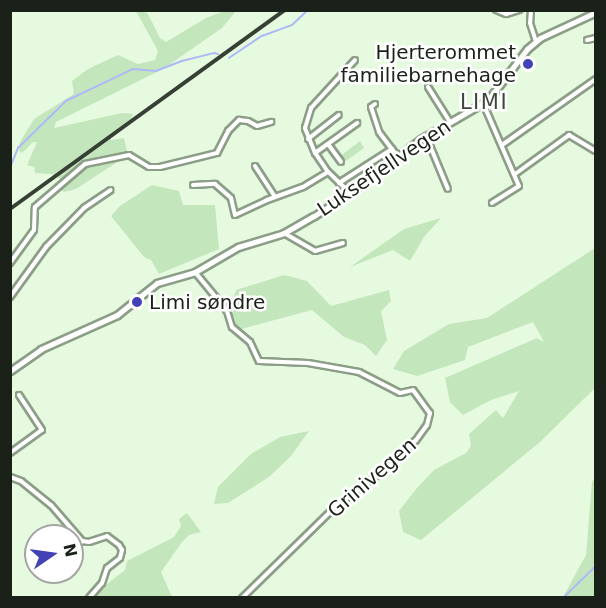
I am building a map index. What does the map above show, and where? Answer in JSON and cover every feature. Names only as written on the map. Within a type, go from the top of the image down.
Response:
[{"type":"main road","name":"Luksefjellvegen","points":[[10,371],[41,349],[117,315],[151,286],[195,272],[238,247],[284,233],[350,193],[426,136],[483,103],[494,94],[536,41],[596,12]]},
{"type":"street","points":[[496,10],[511,14],[519,10]]},
{"type":"street","points":[[531,10],[530,23],[536,41]]},
{"type":"street","points":[[587,40],[596,38]]},
{"type":"street","points":[[350,193],[328,172],[315,153],[305,128],[311,108],[355,60]]},
{"type":"street","points":[[502,145],[596,79]]},
{"type":"street","points":[[428,87],[450,122]]},
{"type":"street","points":[[483,103],[515,174],[518,189],[492,203]]},
{"type":"street","points":[[375,104],[371,107],[379,132],[398,156]]},
{"type":"street","points":[[308,139],[339,115]]},
{"type":"street","points":[[10,262],[34,230],[35,207],[88,162],[129,155],[149,167],[160,167],[217,153],[228,131],[239,120],[248,121],[257,126],[271,122]]},
{"type":"street","points":[[315,153],[356,124],[358,130]]},
{"type":"street","points":[[515,174],[569,135],[596,151]]},
{"type":"street","points":[[426,136],[448,189]]},
{"type":"street","points":[[328,144],[341,162]]},
{"type":"street","points":[[339,183],[394,150]]},
{"type":"street","points":[[255,166],[275,196]]},
{"type":"street","points":[[193,185],[215,184],[231,198],[235,215],[275,196],[303,187],[328,172]]},
{"type":"street","points":[[10,297],[31,265],[46,248],[84,208],[111,190]]},
{"type":"street","name":"Luksefjellvegen","points":[[284,233],[315,251],[343,243]]},
{"type":"street","name":"Grinivegen","points":[[195,272],[227,311],[232,327],[250,342],[259,361],[308,363],[359,372],[400,393],[413,390],[430,413],[423,433],[409,447],[387,468],[334,508],[242,597]]},
{"type":"street","points":[[10,285],[16,291]]},
{"type":"street","points":[[10,453],[42,430],[19,396]]},
{"type":"street","points":[[10,477],[21,481],[51,505],[82,540],[89,542],[109,537],[115,541],[122,554],[107,568],[102,583],[88,597]]},
{"type":"green space","points":[[136,11],[144,11],[148,14],[160,38],[166,42],[206,18],[224,11],[236,11],[222,28],[163,69],[56,122],[54,128],[122,113],[133,114],[130,121],[111,135],[111,140],[124,138],[128,155],[76,189],[64,192],[59,187],[60,179],[51,174],[35,173],[34,167],[27,165],[37,142],[33,142],[22,153],[19,151],[20,142],[34,119],[74,94],[72,81],[88,69],[118,55],[138,64],[155,60],[158,51]]},
{"type":"green space","points":[[360,141],[364,148],[343,163],[339,157]]},
{"type":"green space","points":[[152,185],[179,191],[183,205],[215,205],[219,249],[159,274],[151,260],[144,257],[111,216],[120,206]]},
{"type":"green space","points":[[441,218],[424,237],[410,261],[393,250],[350,267],[404,229]]},
{"type":"green space","points":[[595,248],[595,388],[540,442],[421,540],[403,532],[399,511],[417,488],[434,470],[466,453],[471,446],[469,434],[496,410],[503,418],[519,391],[491,400],[463,415],[450,402],[445,378],[537,338],[544,342],[533,322],[468,347],[465,360],[417,376],[393,369],[404,351],[449,324],[487,318]]},
{"type":"green space","points":[[284,275],[307,281],[331,306],[389,290],[391,301],[381,311],[387,340],[376,356],[365,345],[344,337],[312,310],[234,331],[229,314],[236,290]]},
{"type":"green space","points":[[309,431],[291,456],[269,477],[228,503],[214,504],[218,487],[251,454],[280,437]]},
{"type":"green space","points":[[595,477],[595,597],[563,597],[586,555],[592,482]]},
{"type":"green space","points":[[187,513],[201,532],[189,535],[182,542],[161,572],[172,597],[89,598],[125,570],[127,561],[174,537],[181,526],[179,519]]},
{"type":"waterway","points":[[229,58],[262,36],[292,25],[308,10]]},
{"type":"waterway","points":[[10,168],[18,148],[66,101],[133,69],[156,71],[182,61],[218,54]]},
{"type":"waterway","points":[[563,598],[596,566]]},
{"type":"railway","points":[[10,209],[285,10]]},
{"type":"place","name":"Hjerterommet familiebarnehage","points":[[528,64]]},
{"type":"place","name":"Limi søndre","points":[[137,302]]},
{"type":"district","name":"LIMI","points":[[484,102]]}]
